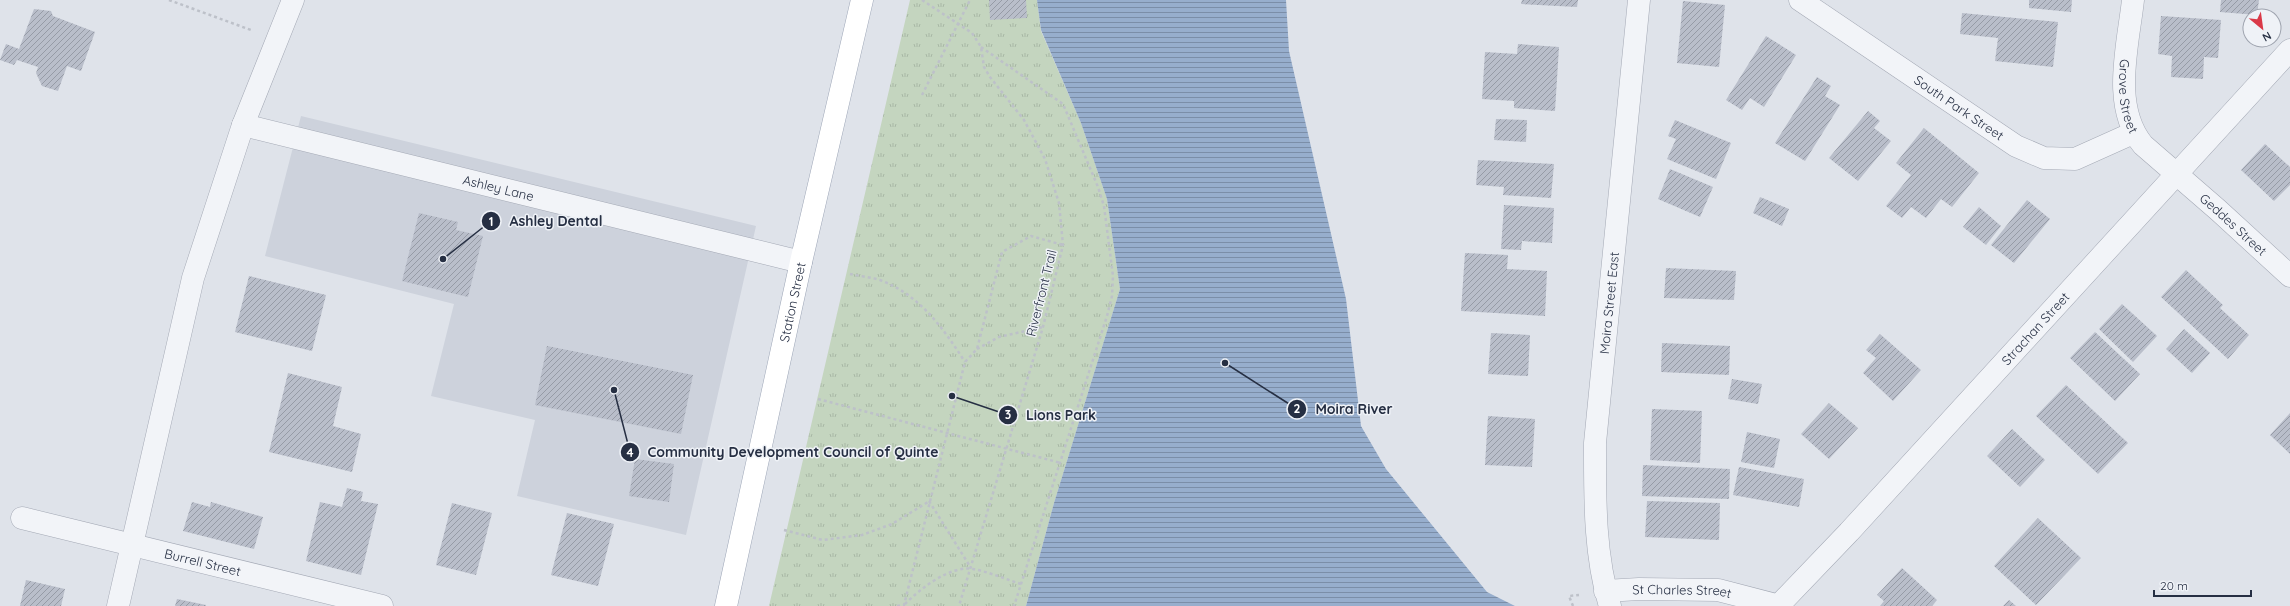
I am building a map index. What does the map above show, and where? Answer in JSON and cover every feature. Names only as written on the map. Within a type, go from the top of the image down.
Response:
[{"type":"main road","name":"Station Street","points":[[726,606],[801,262],[862,0]]},
{"type":"street","points":[[118,606],[193,278],[243,125],[293,0]]},
{"type":"street","name":"Moira Street East","points":[[1607,598],[1595,514],[1595,443],[1639,0]]},
{"type":"street","name":"South Park Street","points":[[1800,0],[2016,146],[2044,158],[2075,158],[2133,133]]},
{"type":"street","name":"Grove Street","points":[[2133,0],[2126,70],[2125,108],[2133,133],[2142,145],[2176,174]]},
{"type":"street","name":"Strachan Street","points":[[1780,606],[2290,50]]},
{"type":"street","name":"Ashley Lane","points":[[243,125],[801,262]]},
{"type":"street","name":"Geddes Street","points":[[2176,174],[2290,276]]},
{"type":"street","name":"Burrell Street","points":[[22,518],[382,606]]},
{"type":"street","name":"St Charles Street","points":[[1607,598],[1639,589],[1718,590],[1780,606]]},
{"type":"path","points":[[169,0],[277,40]]},
{"type":"path","name":"Riverfront Trail","points":[[922,0],[972,33],[981,47],[984,67],[1024,120],[1045,159],[1059,203],[1063,245],[1043,327],[959,606]]},
{"type":"path","points":[[922,95],[957,23],[970,0]]},
{"type":"path","points":[[981,47],[1063,104],[1098,186],[1104,206],[1113,276],[1112,296],[1061,463],[1014,606]]},
{"type":"path","points":[[976,349],[1002,252],[1031,236],[1063,245]]},
{"type":"path","points":[[850,274],[880,280],[916,300],[940,324],[965,362]]},
{"type":"path","points":[[904,605],[965,362],[976,349],[999,337],[1043,327]]},
{"type":"path","points":[[818,399],[1008,447],[1061,463]]},
{"type":"path","points":[[784,530],[823,540],[862,535],[892,524],[929,501]]},
{"type":"path","points":[[929,501],[971,569]]},
{"type":"path","points":[[897,606],[904,605],[922,588],[944,574],[971,569],[1021,584]]},
{"type":"shaded area","points":[[301,116],[756,226],[686,535],[517,496],[535,420],[431,396],[454,304],[265,256]]},
{"type":"green space","points":[[910,0],[1037,0],[1041,31],[1081,123],[1107,199],[1120,289],[1054,503],[1026,606],[769,606]]},
{"type":"water","points":[[1037,0],[1286,0],[1289,51],[1346,299],[1361,426],[1386,469],[1487,592],[1515,606],[1026,606],[1054,503],[1120,289],[1107,199],[1081,123],[1041,30]]},
{"type":"building","points":[[989,0],[1026,0],[1027,18],[990,20]]},
{"type":"building","points":[[1522,0],[1578,0],[1577,7],[1521,4]]},
{"type":"building","points":[[2029,0],[2072,0],[2071,12],[2029,8]]},
{"type":"building","points":[[2221,0],[2259,0],[2258,8],[2242,8],[2242,14],[2220,12]]},
{"type":"building","points":[[1683,1],[1725,5],[1719,67],[1677,63]]},
{"type":"building","points":[[34,9],[51,11],[53,16],[95,32],[81,71],[67,66],[58,91],[42,86],[36,73],[38,67],[17,60],[14,65],[0,60],[6,44],[19,49]]},
{"type":"building","points":[[1962,13],[2058,22],[2053,67],[1995,61],[1998,38],[1960,34]]},
{"type":"building","points":[[2161,16],[2221,20],[2218,58],[2204,57],[2203,79],[2171,77],[2172,56],[2158,54]]},
{"type":"building","points":[[1766,36],[1796,55],[1764,107],[1750,98],[1742,110],[1726,100]]},
{"type":"building","points":[[1518,44],[1559,47],[1555,111],[1514,108],[1514,101],[1482,99],[1485,52],[1517,54]]},
{"type":"building","points":[[1817,77],[1831,86],[1825,96],[1840,105],[1805,161],[1775,143]]},
{"type":"building","points":[[1868,111],[1880,121],[1874,128],[1891,141],[1858,181],[1829,158]]},
{"type":"building","points":[[1496,119],[1527,120],[1526,142],[1494,140]]},
{"type":"building","points":[[1675,120],[1731,143],[1716,179],[1667,159],[1676,139],[1668,136]]},
{"type":"building","points":[[1924,128],[1979,173],[1952,207],[1941,199],[1926,218],[1911,207],[1902,218],[1886,206],[1911,175],[1896,163]]},
{"type":"building","points":[[2265,144],[2290,167],[2290,185],[2274,201],[2241,170]]},
{"type":"building","points":[[1478,160],[1554,164],[1551,198],[1503,195],[1504,187],[1476,185]]},
{"type":"building","points":[[1670,169],[1713,187],[1700,217],[1658,199]]},
{"type":"building","points":[[1760,197],[1789,209],[1782,226],[1753,213]]},
{"type":"building","points":[[2027,200],[2050,219],[2014,263],[1991,245]]},
{"type":"building","points":[[1504,205],[1554,208],[1552,243],[1522,241],[1521,250],[1501,249]]},
{"type":"building","points":[[1979,207],[2001,226],[1986,245],[1963,227]]},
{"type":"building","points":[[419,213],[458,222],[456,230],[483,236],[468,297],[402,281]]},
{"type":"building","points":[[1465,253],[1508,255],[1507,269],[1547,271],[1545,316],[1461,311]]},
{"type":"building","points":[[1666,268],[1736,271],[1734,300],[1664,298]]},
{"type":"building","points":[[2186,270],[2223,305],[2220,308],[2249,335],[2228,359],[2161,297]]},
{"type":"building","points":[[249,276],[326,295],[312,351],[235,332]]},
{"type":"building","points":[[2122,304],[2157,336],[2133,362],[2099,329]]},
{"type":"building","points":[[2184,329],[2210,353],[2192,373],[2166,349]]},
{"type":"building","points":[[2095,332],[2140,374],[2115,401],[2070,358]]},
{"type":"building","points":[[1491,333],[1530,335],[1528,376],[1488,374]]},
{"type":"building","points":[[1880,334],[1921,370],[1893,401],[1863,373],[1876,358],[1866,350]]},
{"type":"building","points":[[1662,343],[1730,346],[1729,375],[1661,372]]},
{"type":"building","points":[[547,346],[693,375],[681,434],[535,405]]},
{"type":"building","points":[[288,373],[342,387],[333,426],[361,434],[352,472],[269,452]]},
{"type":"building","points":[[1732,379],[1762,384],[1758,404],[1728,399]]},
{"type":"building","points":[[2066,385],[2128,443],[2098,474],[2036,416]]},
{"type":"building","points":[[1829,403],[1858,428],[1829,459],[1801,434]]},
{"type":"building","points":[[1652,409],[1702,411],[1700,463],[1650,460]]},
{"type":"building","points":[[2290,413],[2290,454],[2270,435]]},
{"type":"building","points":[[1488,416],[1535,419],[1532,467],[1485,465]]},
{"type":"building","points":[[2012,429],[2045,460],[2020,487],[1987,456]]},
{"type":"building","points":[[1747,432],[1780,439],[1774,468],[1741,462]]},
{"type":"building","points":[[635,459],[674,464],[669,502],[629,496]]},
{"type":"building","points":[[1643,465],[1730,469],[1729,499],[1642,496]]},
{"type":"building","points":[[1739,467],[1804,479],[1799,507],[1733,495]]},
{"type":"building","points":[[347,488],[363,492],[361,501],[378,504],[361,575],[306,561],[320,502],[342,507]]},
{"type":"building","points":[[1647,501],[1720,503],[1719,540],[1645,537]]},
{"type":"building","points":[[192,502],[210,507],[211,502],[263,517],[254,549],[183,531]]},
{"type":"building","points":[[452,503],[492,513],[476,575],[436,565]]},
{"type":"building","points":[[567,513],[614,524],[598,586],[551,575]]},
{"type":"building","points":[[2038,518],[2081,558],[2036,605],[1994,566]]},
{"type":"building","points":[[1902,568],[1937,600],[1932,606],[1880,606],[1884,601],[1877,595]]},
{"type":"building","points":[[26,580],[65,589],[61,606],[20,606]]},
{"type":"building","points":[[177,599],[206,605],[206,606],[175,606]]},
{"type":"building","points":[[2009,600],[2016,606],[2003,606]]},
{"type":"place","name":"Ashley Dental","points":[[443,259]]},
{"type":"place","name":"Moira River","points":[[1225,363]]},
{"type":"place","name":"Community Development Council of Quinte","points":[[614,390]]},
{"type":"place","name":"Lions Park","points":[[952,396]]}]
